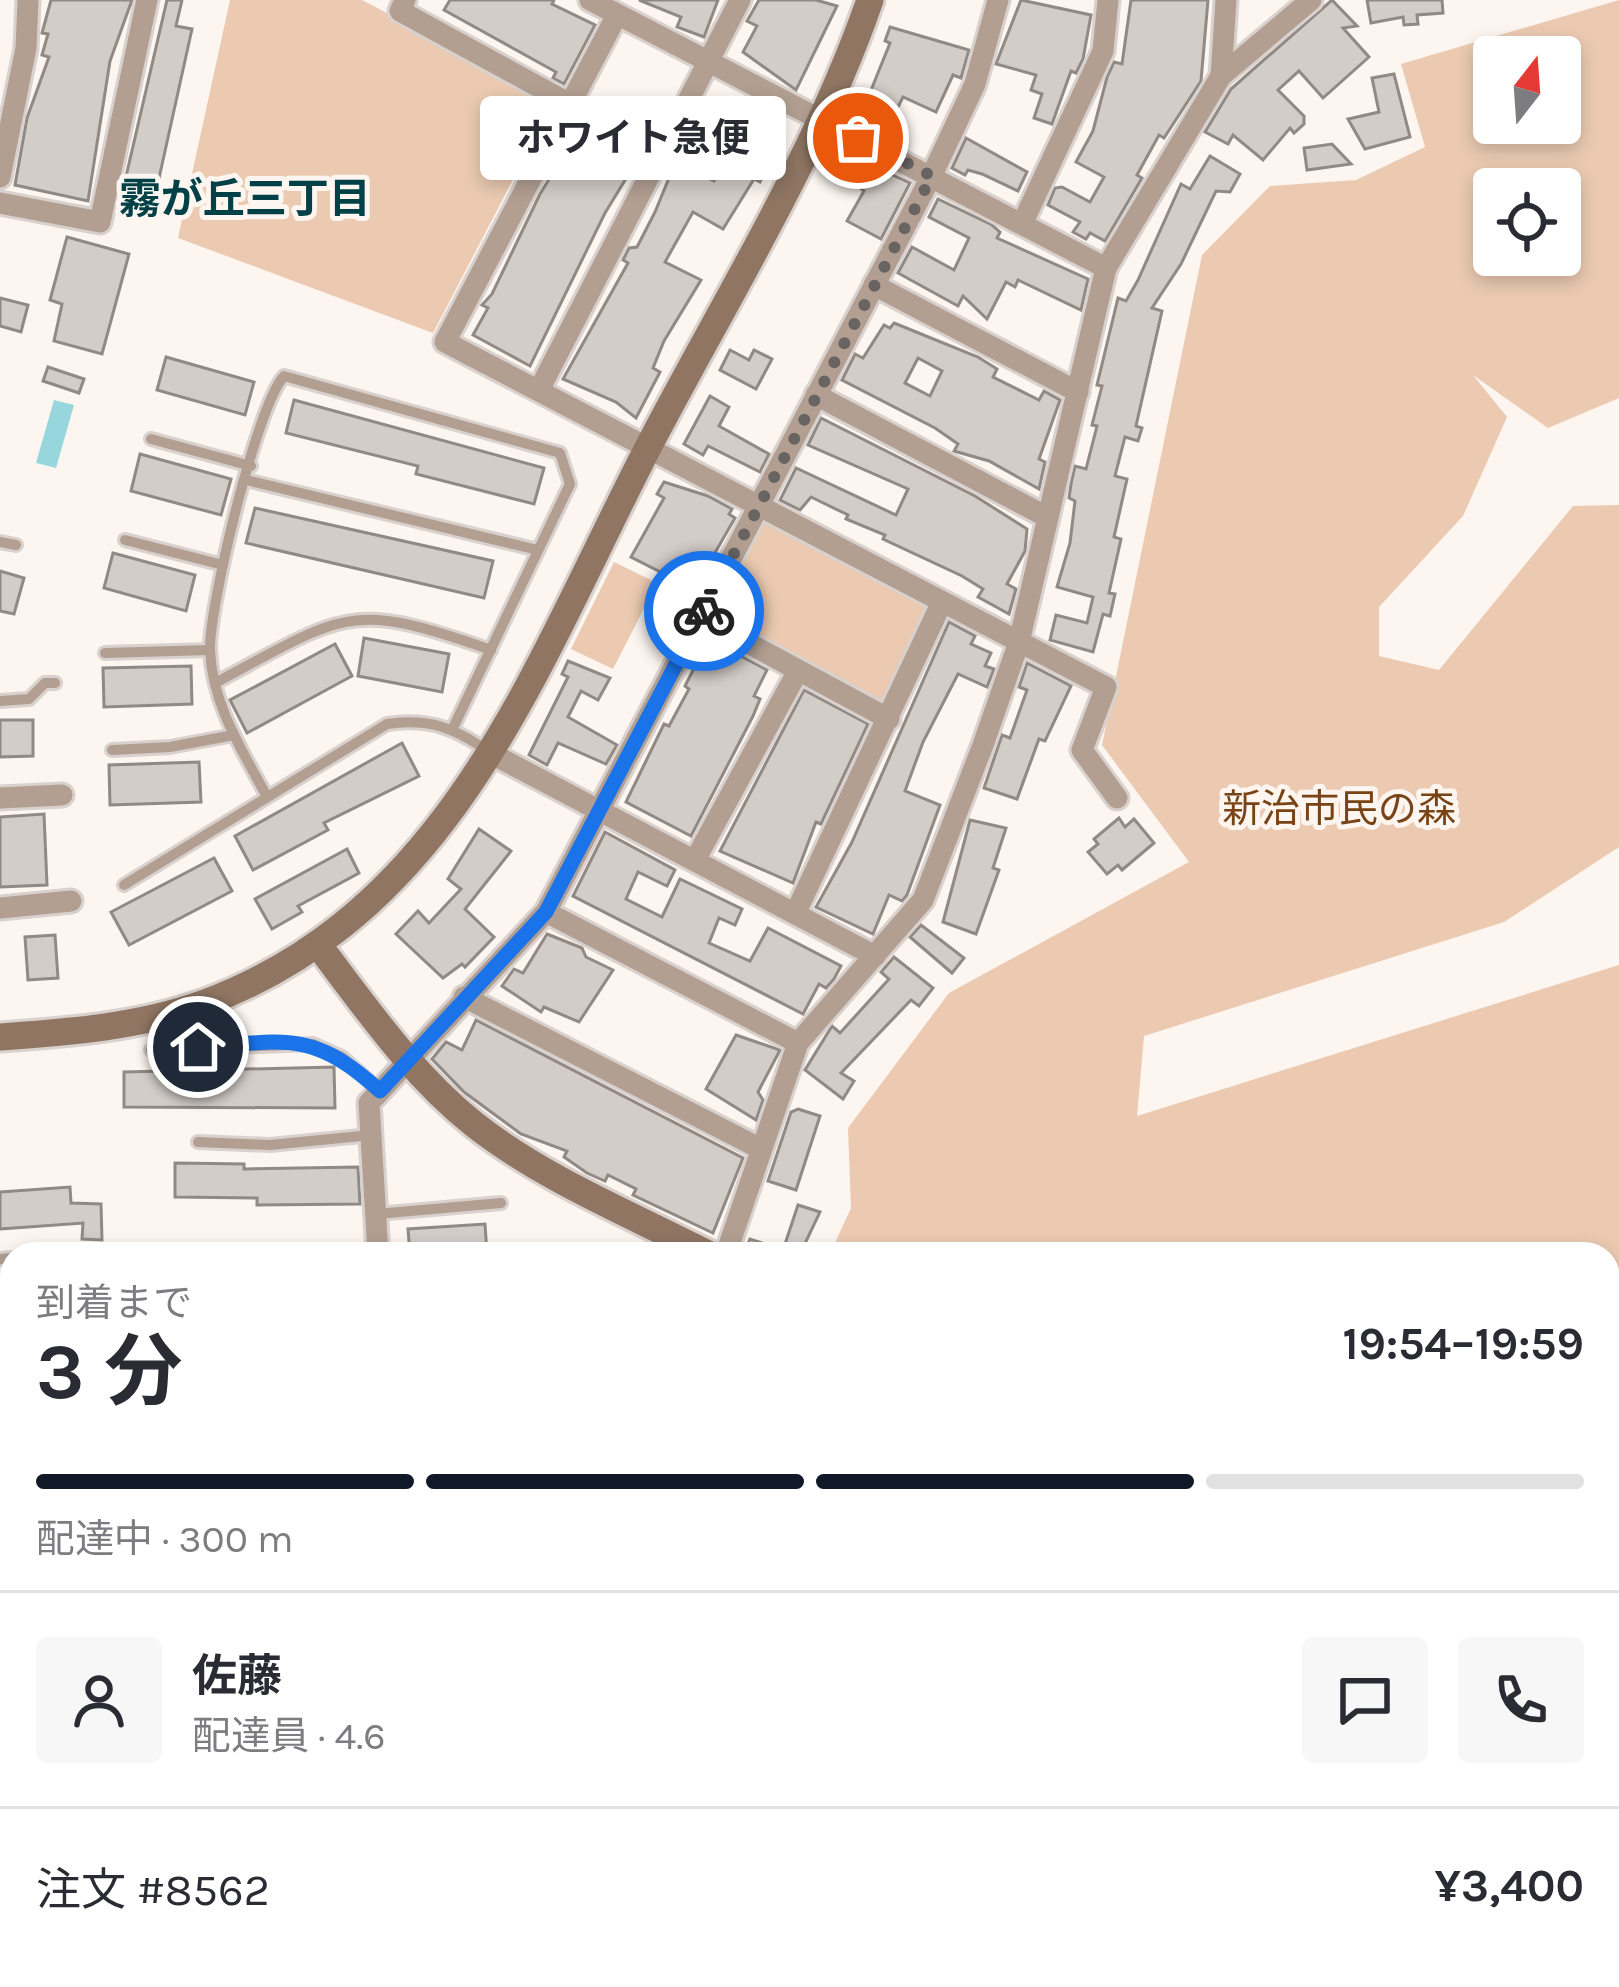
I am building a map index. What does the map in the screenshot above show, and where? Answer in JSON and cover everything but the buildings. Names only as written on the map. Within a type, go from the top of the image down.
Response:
[{"type":"street","points":[[0,177],[26,48],[28,0]]},
{"type":"street","points":[[0,203],[100,222],[147,0]]},
{"type":"street","points":[[405,0],[400,11],[568,103]]},
{"type":"street","points":[[590,0],[1106,268]]},
{"type":"street","points":[[539,390],[740,0]]},
{"type":"street","points":[[0,1037],[74,1032],[192,1007],[262,980],[319,946],[382,894],[437,832],[492,754],[821,119],[870,0]]},
{"type":"street","points":[[378,1242],[369,1103],[546,912],[932,176],[975,84],[998,0]]},
{"type":"street","points":[[1022,224],[1103,51],[1108,0]]},
{"type":"street","points":[[1221,76],[1226,0]]},
{"type":"street","points":[[730,1242],[798,1043],[923,900],[1019,642],[1106,268],[1221,76],[1310,0]]},
{"type":"street","points":[[617,15],[445,342],[1106,687],[1082,750],[1117,799]]},
{"type":"street","points":[[874,285],[1078,392]]},
{"type":"street","points":[[816,395],[1047,517]]},
{"type":"street","points":[[796,912],[942,602]]},
{"type":"street","points":[[700,617],[889,719]]},
{"type":"street","points":[[695,860],[798,670]]},
{"type":"street","points":[[492,754],[875,956]]},
{"type":"street","points":[[0,798],[62,795]]},
{"type":"street","points":[[0,908],[71,901]]},
{"type":"street","points":[[546,912],[798,1043]]},
{"type":"street","points":[[319,946],[406,1060],[476,1125],[524,1159],[685,1242]]},
{"type":"street","points":[[464,997],[761,1149]]},
{"type":"lane","points":[[266,796],[234,735],[210,650],[223,565],[268,401],[284,376],[560,453],[570,484],[454,728]]},
{"type":"lane","points":[[152,440],[251,466]]},
{"type":"lane","points":[[246,480],[538,550]]},
{"type":"lane","points":[[125,540],[223,565]]},
{"type":"lane","points":[[0,542],[16,545]]},
{"type":"lane","points":[[217,682],[318,628],[376,616],[407,620],[491,650]]},
{"type":"lane","points":[[105,653],[210,650]]},
{"type":"lane","points":[[0,701],[29,699],[45,683],[56,683]]},
{"type":"lane","points":[[124,885],[388,724],[418,720],[454,728],[492,754]]},
{"type":"lane","points":[[112,750],[170,747],[234,735]]},
{"type":"lane","points":[[151,1050],[313,1044],[342,1057],[380,1091]]},
{"type":"lane","points":[[198,1142],[270,1145],[371,1135]]},
{"type":"lane","points":[[377,1214],[501,1203]]},
{"type":"green space","points":[[230,0],[362,0],[554,101],[433,333],[178,238]]},
{"type":"green space","name":"新治市民の森","points":[[1619,0],[1619,398],[1548,428],[1473,375],[1507,417],[1463,516],[1379,607],[1379,656],[1439,670],[1573,506],[1619,505],[1619,847],[1504,922],[1144,1036],[1137,1116],[1619,965],[1619,1242],[835,1242],[851,1208],[848,1128],[949,993],[1189,862],[1102,745],[1202,255],[1270,186],[1356,180],[1425,147],[1401,64],[1473,43],[1473,144],[1581,144],[1581,36],[1496,36]]},
{"type":"green space","points":[[760,515],[932,605],[887,703],[710,611]]},
{"type":"green space","points":[[614,562],[657,583],[613,669],[571,649]]},
{"type":"water","points":[[54,400],[74,405],[56,468],[36,463]]},
{"type":"way so far","points":[[704,611],[932,176],[858,138]]},
{"type":"place","name":"ホワイト急便","points":[[858,138]]},
{"type":"district","name":"霧が丘三丁目","points":[[245,199]]},
{"type":"route","points":[[198,1047],[313,1044],[342,1057],[380,1091],[546,912],[704,611]]}]
